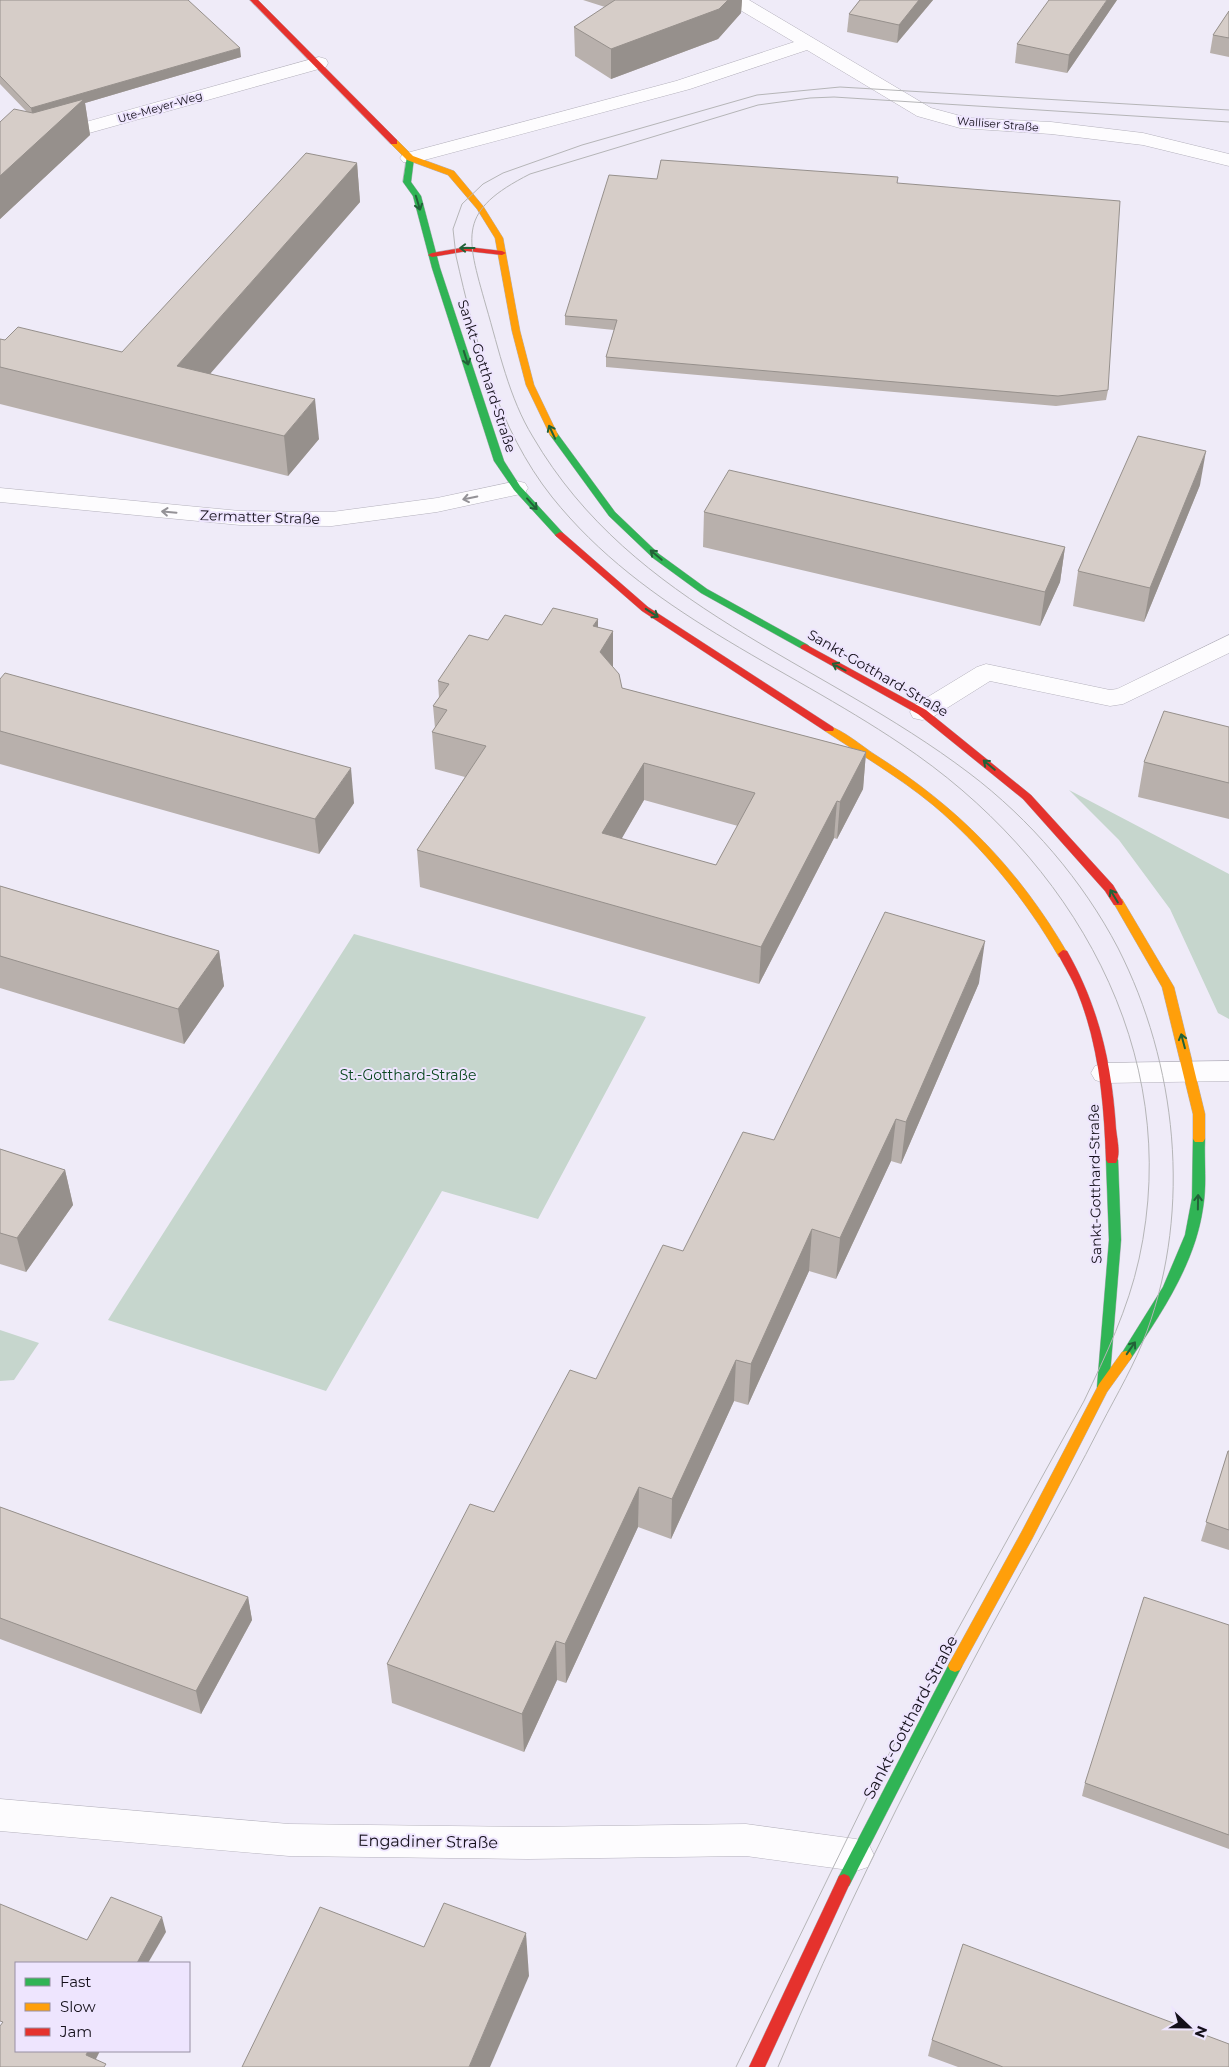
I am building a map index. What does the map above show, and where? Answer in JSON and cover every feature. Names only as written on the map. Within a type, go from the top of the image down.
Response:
[{"type":"street","name":"Sankt-Gotthard-Straße","points":[[254,0],[410,158],[451,173],[480,208],[499,238],[516,331],[530,385],[556,440],[570,462],[612,514],[656,556],[704,591],[922,712],[1026,797],[1109,888],[1168,986],[1190,1071],[1199,1114],[1197,1214],[1182,1262],[1153,1316],[1103,1388],[1027,1535],[930,1710],[856,1855],[757,2067]]},
{"type":"street","name":"Walliser Straße","points":[[736,0],[924,112],[967,124],[1050,128],[1143,139],[1229,160]]},
{"type":"street","points":[[410,158],[683,85],[808,44]]},
{"type":"street","name":"Ute-Meyer-Weg","points":[[0,134],[39,140],[318,63]]},
{"type":"street","name":"Sankt-Gotthard-Straße","points":[[410,158],[407,182],[417,196],[432,255],[499,461],[517,488],[565,541],[646,609],[810,716],[936,802],[998,863],[1051,932],[1084,994],[1105,1073],[1111,1118],[1115,1240],[1103,1388]]},
{"type":"street","points":[[432,255],[454,248],[472,247],[502,253]]},
{"type":"street","name":"Zermatter Straße","points":[[0,495],[240,518],[332,520],[437,505],[517,488]]},
{"type":"street","points":[[922,712],[986,672],[1110,698],[1123,696],[1229,643]]},
{"type":"street","points":[[1105,1073],[1229,1071]]},
{"type":"street","name":"Engadiner Straße","points":[[0,1815],[290,1840],[528,1843],[746,1840],[856,1855]]},
{"type":"green space","points":[[1069,790],[1229,874],[1229,1019],[1218,1013],[1170,909],[1119,840]]},
{"type":"green space","name":"St.-Gotthard-Straße","points":[[354,934],[646,1017],[538,1219],[442,1191],[326,1391],[108,1320]]},
{"type":"green space","points":[[0,1330],[39,1343],[14,1380],[0,1381]]},
{"type":"building","points":[[0,0],[188,0],[240,48],[31,108],[0,76]]},
{"type":"building","points":[[615,0],[728,0],[719,9],[611,49],[574,27]]},
{"type":"building","points":[[860,0],[919,0],[899,25],[849,14]]},
{"type":"building","points":[[1049,0],[1107,0],[1069,55],[1017,44]]},
{"type":"building","points":[[1229,11],[1229,38],[1213,35]]},
{"type":"building","points":[[84,99],[0,176],[0,122],[14,109],[33,113]]},
{"type":"building","points":[[306,153],[357,163],[177,366],[315,399],[284,436],[0,367],[0,339],[5,340],[18,327],[122,352]]},
{"type":"building","points":[[661,160],[898,177],[897,183],[1120,201],[1108,390],[1058,396],[606,357],[617,320],[565,316],[609,175],[657,179]]},
{"type":"building","points":[[1138,436],[1206,451],[1150,588],[1078,571]]},
{"type":"building","points":[[729,470],[1065,547],[1045,592],[704,512]]},
{"type":"building","points":[[553,608],[598,619],[593,626],[613,631],[600,652],[619,674],[622,688],[866,752],[840,802],[837,801],[761,947],[417,850],[486,746],[432,732],[447,710],[433,706],[449,684],[438,681],[469,635],[488,640],[505,615],[542,625]],"holes":[[[644,763],[755,793],[716,865],[602,833]]]},
{"type":"building","points":[[5,673],[351,768],[315,819],[0,731],[0,679]]},
{"type":"building","points":[[1164,711],[1229,727],[1229,783],[1144,762]]},
{"type":"building","points":[[0,886],[219,951],[178,1009],[0,956]]},
{"type":"building","points":[[885,912],[985,941],[906,1122],[896,1119],[840,1238],[812,1229],[751,1364],[736,1360],[672,1499],[639,1487],[565,1644],[556,1641],[522,1714],[387,1664],[470,1504],[494,1512],[570,1370],[596,1379],[663,1245],[683,1251],[743,1132],[774,1140]]},
{"type":"building","points":[[0,1149],[65,1170],[17,1238],[0,1233]]},
{"type":"building","points":[[1229,1451],[1229,1530],[1206,1522]]},
{"type":"building","points":[[0,1507],[248,1597],[196,1691],[0,1618]]},
{"type":"building","points":[[1144,1597],[1229,1625],[1229,1835],[1085,1783]]},
{"type":"building","points":[[111,1897],[162,1917],[138,1962],[15,1962],[15,2052],[88,2052],[86,2055],[106,2064],[104,2067],[0,2067],[0,2026],[3,2022],[0,2021],[0,1904],[87,1940]]},
{"type":"building","points":[[444,1903],[526,1933],[469,2067],[242,2067],[320,1907],[424,1947]]},
{"type":"building","points":[[963,1944],[1229,2044],[1229,2067],[1003,2067],[932,2040]]},
{"type":"tram line","points":[[736,2067],[884,1763],[1084,1401],[1123,1314],[1139,1259],[1149,1182],[1145,1107],[1129,1034],[1101,966],[1063,902],[1016,843],[962,790],[901,744],[856,715],[717,634],[672,605],[629,573],[589,538],[552,497],[533,471],[517,442],[491,382],[480,351],[463,288],[456,256],[453,229],[462,204],[483,184],[503,173],[582,145],[757,95],[840,87],[1229,110]]},
{"type":"tram line","points":[[778,2067],[823,1963],[896,1810],[990,1630],[1126,1379],[1147,1331],[1161,1284],[1170,1236],[1173,1186],[1172,1137],[1165,1088],[1154,1039],[1138,993],[1118,948],[1089,899],[1072,875],[1034,831],[1013,810],[969,773],[912,733],[733,627],[676,589],[622,546],[574,496],[533,437],[517,406],[500,357],[474,261],[473,227],[479,213],[490,200],[506,187],[530,174],[758,105],[810,98],[834,97],[1229,122]]},
{"type":"traffic: fast","points":[[410,158],[407,182],[417,196],[436,268],[499,461],[517,488],[560,535]]},
{"type":"traffic: fast","points":[[554,435],[612,514],[656,556],[704,591],[805,647]]},
{"type":"traffic: fast","points":[[1126,1356],[1168,1289],[1185,1253],[1196,1216],[1199,1139]]},
{"type":"traffic: fast","points":[[1103,1387],[1115,1240],[1112,1160]]},
{"type":"traffic: fast","points":[[844,1881],[955,1666]]},
{"type":"traffic: slow","points":[[394,142],[410,158],[451,173],[480,208],[499,238],[516,331],[530,385],[554,435]]},
{"type":"traffic: slow","points":[[829,729],[936,802],[971,834],[1022,893],[1038,914],[1063,954]]},
{"type":"traffic: slow","points":[[1118,902],[1168,987],[1199,1114],[1199,1139]]},
{"type":"traffic: slow","points":[[955,1666],[1027,1535],[1103,1388],[1126,1356]]},
{"type":"traffic: jam","points":[[254,0],[394,142]]},
{"type":"traffic: jam","points":[[432,255],[467,249],[502,253]]},
{"type":"traffic: jam","points":[[560,535],[645,609],[829,729]]},
{"type":"traffic: jam","points":[[805,647],[922,712],[1027,797],[1109,888],[1118,902]]},
{"type":"traffic: jam","points":[[1063,954],[1082,990],[1097,1035],[1108,1097],[1112,1160]]},
{"type":"traffic: jam","points":[[757,2067],[844,1881]]}]
